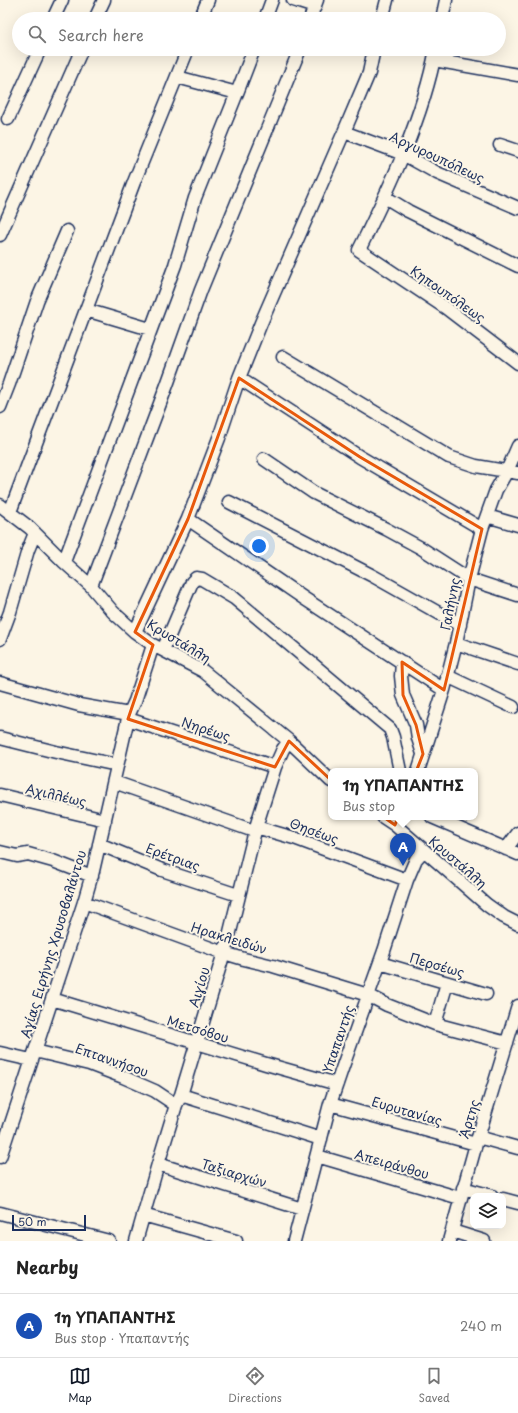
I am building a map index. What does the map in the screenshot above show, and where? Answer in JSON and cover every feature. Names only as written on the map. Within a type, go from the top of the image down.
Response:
[{"type":"street","points":[[56,12],[62,0]]},
{"type":"street","points":[[99,12],[104,0]]},
{"type":"street","points":[[203,12],[208,0]]},
{"type":"street","points":[[268,12],[272,0]]},
{"type":"street","points":[[293,0],[316,3]]},
{"type":"street","points":[[384,12],[387,0]]},
{"type":"street","points":[[443,12],[446,0]]},
{"type":"street","points":[[8,119],[37,56]]},
{"type":"street","points":[[0,235],[79,56]]},
{"type":"street","points":[[5,509],[86,310],[134,182],[185,56]]},
{"type":"street","points":[[64,562],[174,265],[195,198],[251,56]]},
{"type":"street","points":[[91,586],[167,385],[200,290],[297,56]]},
{"type":"street","points":[[135,632],[188,519],[220,438],[239,378],[264,316],[369,72],[372,56]]},
{"type":"street","points":[[434,56],[424,97],[385,197],[408,211],[518,266]]},
{"type":"street","points":[[443,56],[518,75]]},
{"type":"street","points":[[177,77],[237,93]]},
{"type":"street","name":"Αργυρουπόλεως","points":[[344,132],[403,154],[437,173],[518,208]]},
{"type":"street","points":[[500,145],[518,151]]},
{"type":"street","name":"Κηπουπόλεως","points":[[385,197],[359,250],[446,308],[518,363]]},
{"type":"street","points":[[0,407],[37,301],[68,231]]},
{"type":"street","points":[[86,310],[150,329]]},
{"type":"street","points":[[283,357],[450,457],[476,466],[513,472]]},
{"type":"street","points":[[239,378],[360,456],[482,529]]},
{"type":"street","name":"Γαλήνης","points":[[419,768],[448,676],[469,579],[482,529],[496,490],[513,472],[518,446]]},
{"type":"street","points":[[264,460],[314,493],[386,528],[421,548],[469,579],[518,595]]},
{"type":"street","points":[[229,502],[373,576],[460,625]]},
{"type":"street","name":"Κρυστάλλη","points":[[5,509],[35,533],[91,586],[113,612],[135,632],[158,647],[203,671],[289,741],[328,778]]},
{"type":"street","points":[[487,516],[518,525]]},
{"type":"street","points":[[188,519],[305,599],[444,690]]},
{"type":"street","points":[[0,639],[5,610],[35,533]]},
{"type":"street","name":"Αγίας Ειρήνης Χρυσοβαλάντου","points":[[0,1157],[92,876],[98,844],[129,716],[158,647],[192,582],[196,578],[202,579],[234,598],[390,730],[394,737],[399,768]]},
{"type":"street","points":[[456,643],[518,664]]},
{"type":"street","points":[[402,662],[400,676],[403,695],[416,725],[423,754]]},
{"type":"street","points":[[448,676],[513,707]]},
{"type":"street","name":"Νηρέως","points":[[0,683],[79,706],[129,716],[275,767]]},
{"type":"street","points":[[0,738],[117,765]]},
{"type":"street","name":"Αιγίου","points":[[136,1241],[158,1164],[197,1043],[229,936],[255,829],[275,767],[283,749],[289,741]]},
{"type":"street","name":"Θησέως","points":[[114,782],[255,829],[294,838],[407,880]]},
{"type":"street","name":"Αχιλλέως","points":[[0,795],[105,820]]},
{"type":"street","points":[[439,820],[518,854]]},
{"type":"street","name":"Κρυστάλλη","points":[[398,821],[424,851],[487,906],[518,924]]},
{"type":"street","points":[[506,849],[518,833]]},
{"type":"street","name":"Ερέτριας","points":[[98,844],[162,870],[238,895]]},
{"type":"street","name":"Υπαπαντής","points":[[294,1241],[330,1104],[380,963],[407,880],[416,860],[424,851]]},
{"type":"street","points":[[0,852],[17,856],[28,854],[53,861],[92,876]]},
{"type":"street","name":"Ηρακλειδών","points":[[84,902],[224,953],[273,966],[368,995],[387,1005],[435,1024],[507,1043]]},
{"type":"street","points":[[229,936],[244,959]]},
{"type":"street","name":"Περσέως","points":[[380,963],[486,994]]},
{"type":"street","points":[[435,1024],[447,983]]},
{"type":"street","name":"Μετσόβου","points":[[52,999],[337,1084]]},
{"type":"street","name":"Άρτης","points":[[450,1236],[507,1043],[515,1028],[518,1006]]},
{"type":"street","name":"Επταννήσου","points":[[0,1053],[89,1064],[178,1100],[321,1139]]},
{"type":"street","name":"Ευρυτανίας","points":[[330,1104],[477,1141],[518,1148]]},
{"type":"street","points":[[0,1118],[11,1123]]},
{"type":"street","name":"Απειράνθου","points":[[317,1156],[470,1194]]},
{"type":"street","name":"Ταξιαρχών","points":[[158,1164],[302,1209]]},
{"type":"street","points":[[506,1200],[518,1203]]},
{"type":"street","points":[[0,1213],[53,1226],[84,1238],[109,1241]]},
{"type":"street","points":[[143,1215],[236,1241]]},
{"type":"street","points":[[450,1236],[484,1241]]},
{"type":"highlighted area","points":[[239,378],[360,457],[482,529],[444,690],[402,662],[403,695],[416,725],[423,754],[395,825],[332,781],[289,741],[275,767],[128,719],[153,645],[135,632],[188,519]]},
{"type":"place","name":"1η ΥΠΑΠΑΝΤΗΣ","points":[[403,866]]}]
